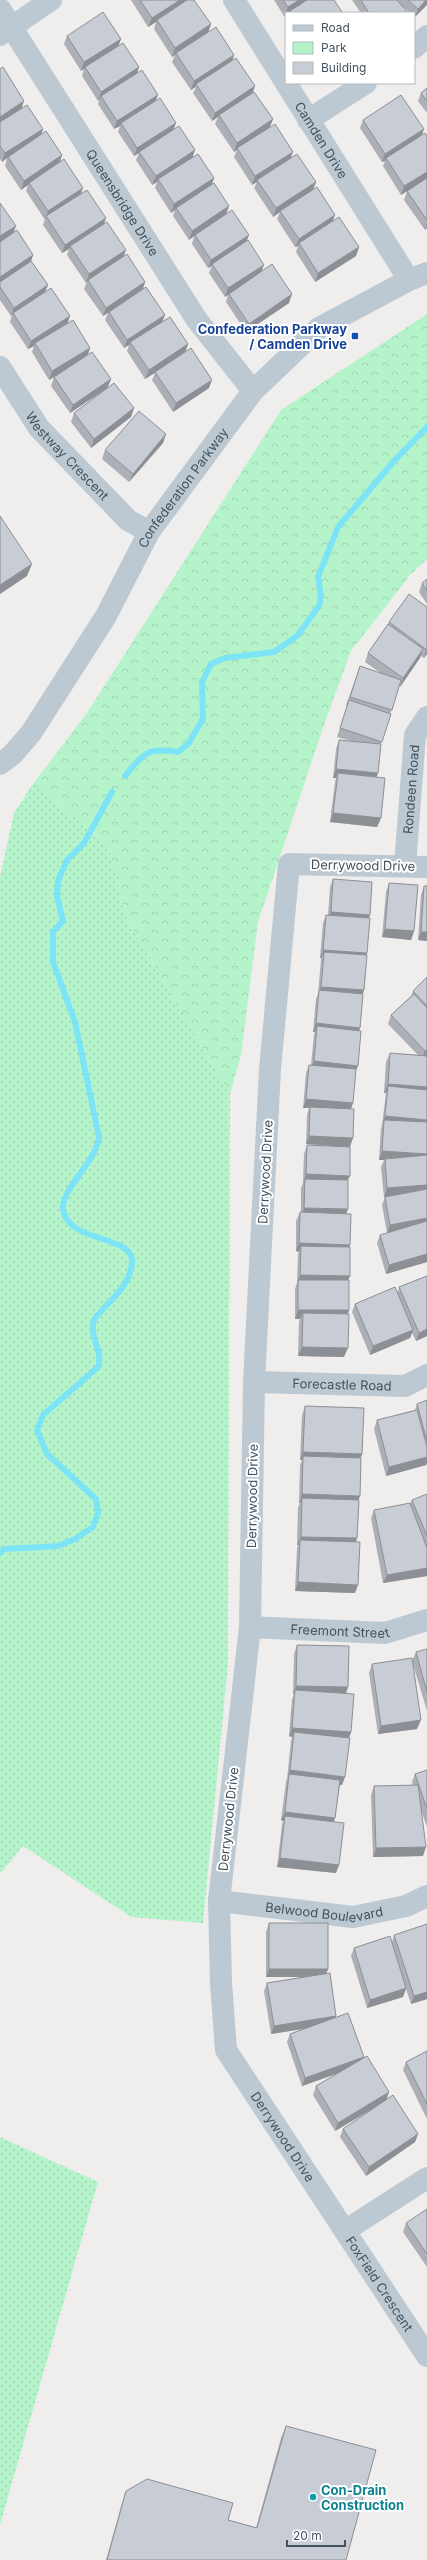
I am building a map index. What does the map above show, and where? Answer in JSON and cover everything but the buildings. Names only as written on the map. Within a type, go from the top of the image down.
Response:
[{"type":"street","points":[[6,32],[51,0]]},
{"type":"street","name":"Camden Drive","points":[[234,0],[285,83]]},
{"type":"street","name":"Queensbridge Drive","points":[[0,9],[6,32],[197,320],[253,391]]},
{"type":"street","points":[[415,47],[427,36]]},
{"type":"street","name":"Camden Drive","points":[[286,84],[308,120],[418,277]]},
{"type":"street","points":[[308,120],[364,84]]},
{"type":"street","name":"Confederation Parkway","points":[[0,764],[12,754],[31,733],[106,616],[149,532],[253,391],[319,328],[418,277]]},
{"type":"street","name":"Westway Crescent","points":[[0,367],[39,428],[128,520],[149,532]]},
{"type":"street","name":"Rondeen Road","points":[[405,866],[415,735],[427,717]]},
{"type":"street","name":"Derrywood Drive","points":[[346,2230],[226,2050],[221,1983],[219,1901],[250,1627],[254,1382],[270,1069],[289,864],[427,867]]},
{"type":"street","name":"Forecastle Road","points":[[254,1382],[405,1386],[427,1375]]},
{"type":"street","name":"Freemont Street","points":[[250,1627],[385,1633],[427,1620]]},
{"type":"street","name":"Belwood Boulevard","points":[[219,1901],[353,1917],[406,1906],[427,1896]]},
{"type":"street","points":[[346,2230],[427,2178]]},
{"type":"street","name":"FoxField Crescent","points":[[346,2230],[427,2356]]},
{"type":"green space","points":[[427,314],[427,559],[411,574],[351,651],[325,722],[258,922],[241,1055],[230,1094],[126,917],[108,844],[33,784],[87,713],[281,410]]},
{"type":"green space","points":[[33,784],[108,844],[126,917],[230,1094],[228,1663],[203,1923],[131,1917],[23,1846],[0,1874],[0,877],[14,813]]},
{"type":"green space","points":[[0,2137],[98,2182],[0,2525]]},
{"type":"waterway","points":[[125,776],[137,762],[147,754],[159,750],[178,752],[188,744],[203,719],[202,682],[211,664],[225,658],[274,652],[297,636],[319,606],[321,596],[318,577],[338,527],[394,461],[427,427]]},
{"type":"waterway","points":[[0,1553],[4,1549],[58,1546],[75,1539],[93,1527],[98,1513],[96,1499],[47,1454],[37,1430],[43,1415],[98,1367],[99,1355],[93,1332],[94,1320],[122,1288],[129,1276],[132,1263],[130,1254],[123,1247],[113,1242],[87,1234],[76,1228],[67,1220],[63,1209],[64,1201],[73,1184],[92,1156],[97,1146],[99,1137],[75,1022],[53,962],[53,932],[63,921],[57,896],[58,881],[67,860],[84,843],[112,792]]},
{"type":"place","name":"Confederation Parkway / Camden Drive","points":[[355,336]]},
{"type":"place","name":"Con-Drain Construction","points":[[313,2497]]}]
